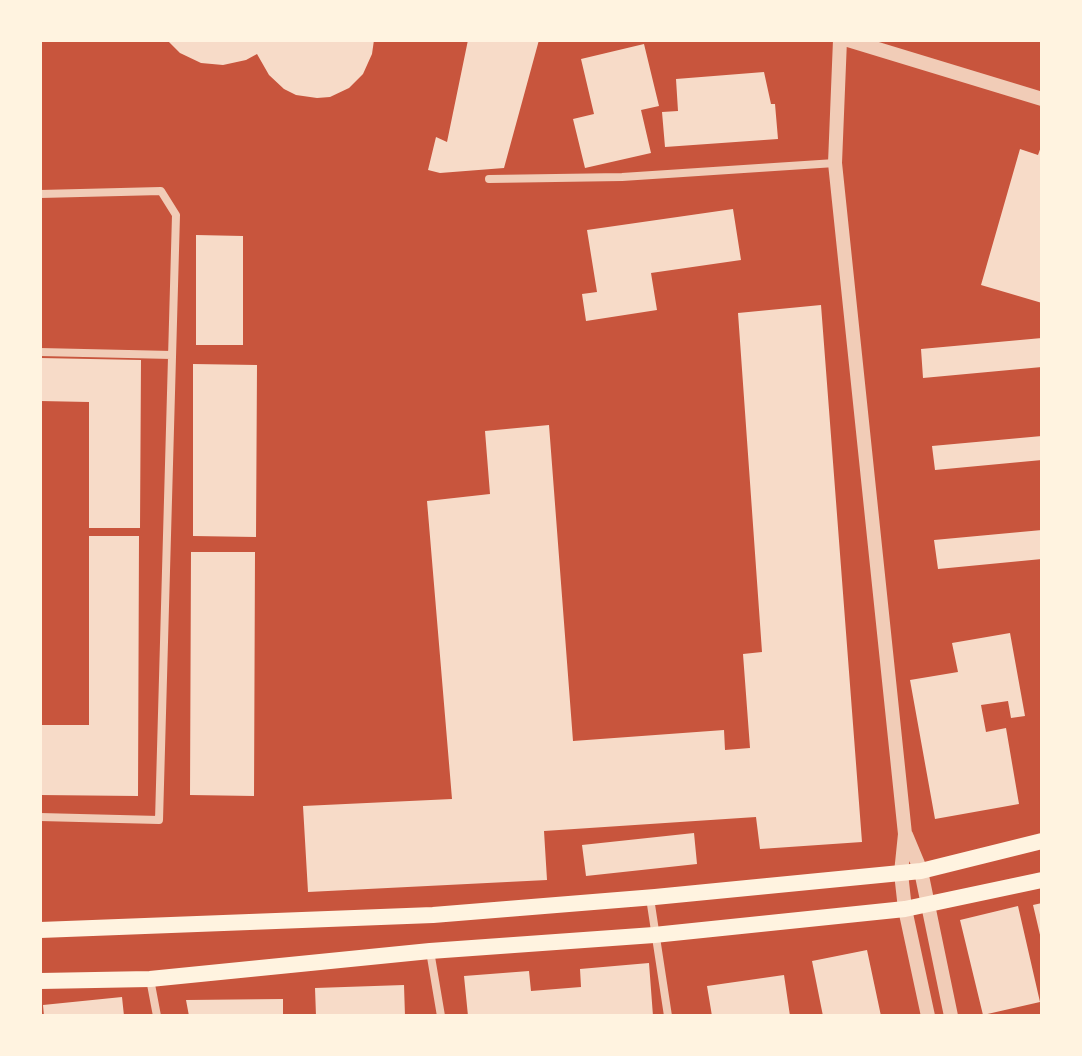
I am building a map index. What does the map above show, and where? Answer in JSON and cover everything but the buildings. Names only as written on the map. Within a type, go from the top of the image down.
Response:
[{"type":"main road","points":[[40,930],[433,915],[650,897],[921,871],[1042,841]]},
{"type":"main road","points":[[40,981],[150,979],[430,951],[654,935],[905,909],[1042,880]]},
{"type":"street","points":[[840,40],[835,163],[905,834],[901,873],[905,909],[928,1016]]},
{"type":"street","points":[[848,40],[1042,99]]},
{"type":"street","points":[[489,179],[622,177],[835,163]]},
{"type":"street","points":[[40,194],[161,191],[176,215],[159,820],[40,817]]},
{"type":"street","points":[[40,352],[172,355]]},
{"type":"street","points":[[905,834],[921,871],[951,1016]]},
{"type":"street","points":[[650,897],[668,1016]]},
{"type":"street","points":[[430,951],[441,1016]]},
{"type":"street","points":[[150,979],[157,1016]]}]
